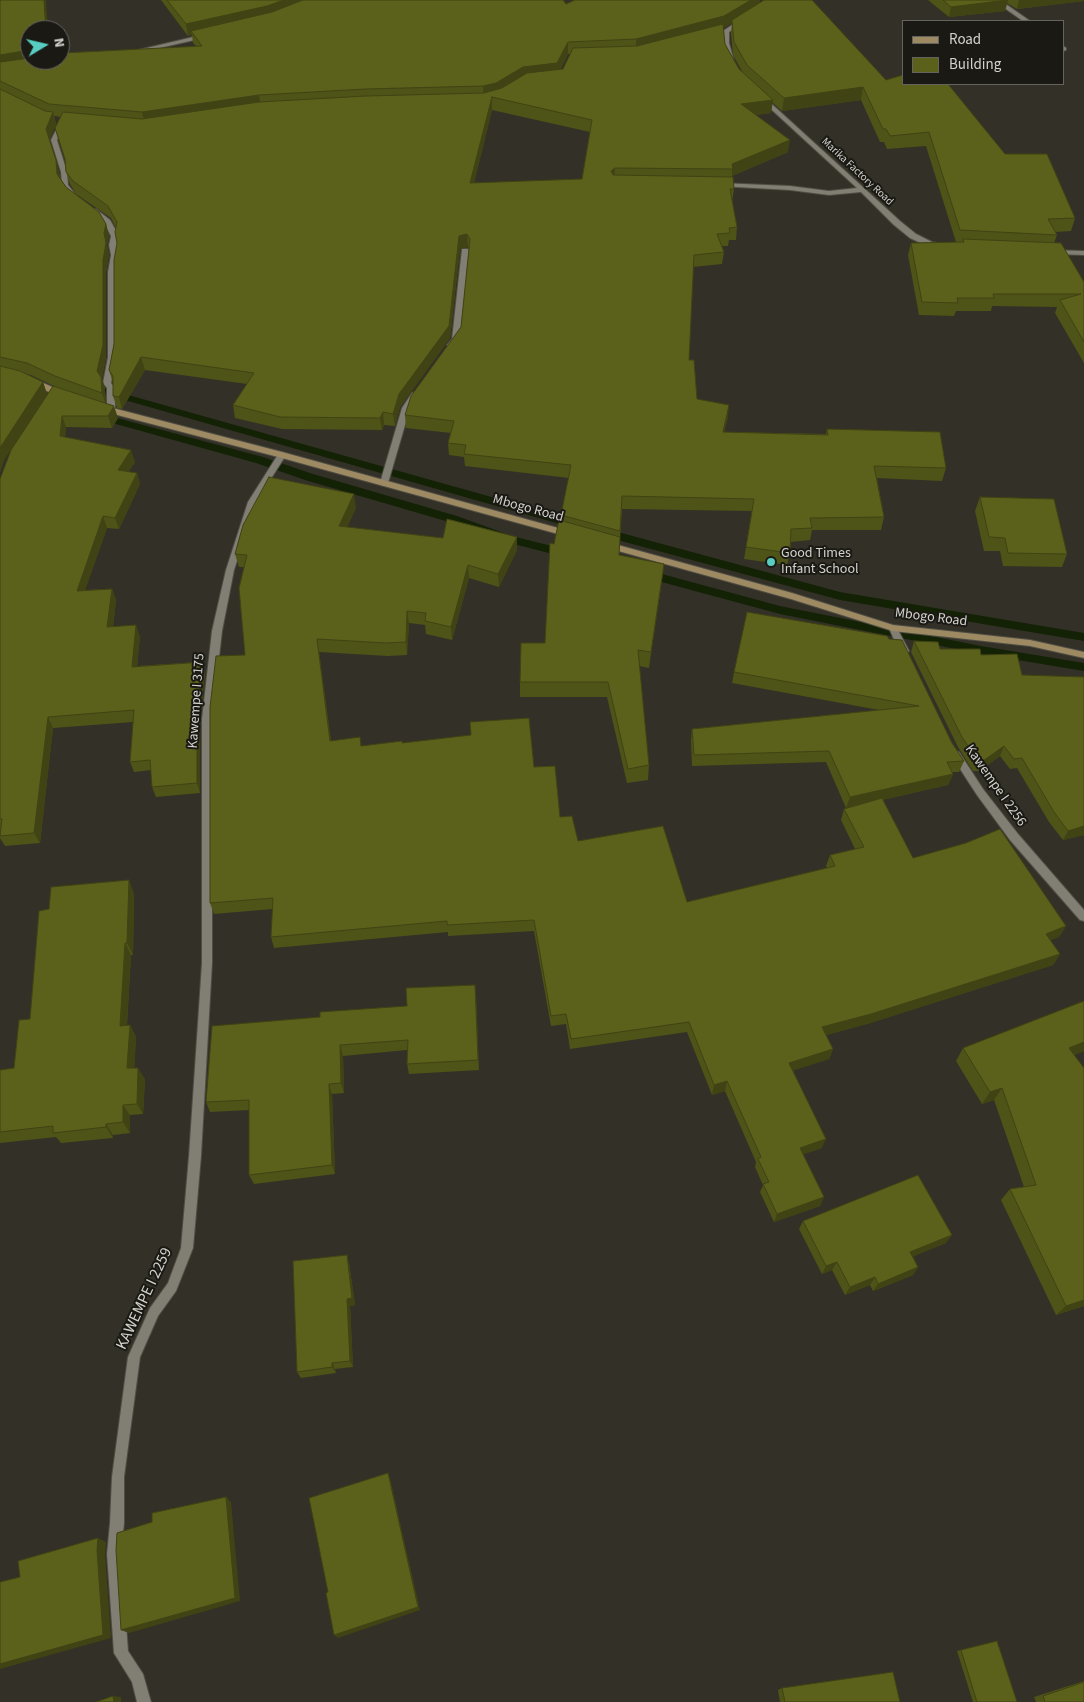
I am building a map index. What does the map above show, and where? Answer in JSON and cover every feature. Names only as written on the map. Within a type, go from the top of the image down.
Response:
[{"type":"street","points":[[996,0],[1026,20]]},
{"type":"street","points":[[717,33],[726,31],[753,14]]},
{"type":"street","points":[[726,31],[728,56],[737,72]]},
{"type":"street","points":[[130,52],[213,35]]},
{"type":"street","name":"Marika Factory Road","points":[[756,93],[912,236],[930,244],[945,247]]},
{"type":"street","points":[[72,122],[60,121],[54,140],[64,172],[65,185],[72,196],[79,201]]},
{"type":"street","points":[[708,185],[790,188],[830,193],[863,190]]},
{"type":"street","points":[[86,206],[106,222],[115,236],[113,245],[115,255],[112,272],[112,356],[108,383],[111,388],[110,411]]},
{"type":"street","points":[[445,354],[456,339],[465,251]]},
{"type":"street","points":[[1042,251],[1084,253]]},
{"type":"street","points":[[28,379],[53,394],[74,398]]},
{"type":"street","points":[[384,483],[406,408],[423,385]]},
{"type":"street","name":"Mbogo Road","points":[[92,404],[110,411],[282,454],[573,536]]},
{"type":"street","name":"Kawempe I 3175","points":[[206,962],[207,727],[214,648],[230,570],[240,536],[252,502],[282,454]]},
{"type":"street","name":"Mbogo Road","points":[[602,544],[792,596],[893,628],[1030,643],[1084,655]]},
{"type":"street","points":[[893,628],[907,658]]},
{"type":"street","name":"Kawempe I 2256","points":[[952,750],[980,792],[1014,837],[1084,917]]},
{"type":"street","name":"KAWEMPE I 2259","points":[[144,1702],[138,1679],[121,1653],[114,1554],[118,1477],[134,1356],[154,1312],[172,1287],[187,1248],[195,1156],[206,962]]},
{"type":"building","points":[[0,0],[44,0],[45,20],[20,20],[20,52],[0,55]]},
{"type":"building","points":[[167,0],[284,0],[267,6],[186,24]]},
{"type":"building","points":[[303,0],[563,0],[566,4],[575,0],[751,0],[724,16],[636,39],[568,42],[557,63],[523,67],[496,83],[483,86],[366,89],[259,95],[142,112],[49,104],[0,81],[0,62],[20,59],[20,70],[70,70],[70,53],[202,46],[191,31],[272,12]]},
{"type":"building","points":[[764,0],[812,0],[886,80],[902,75],[902,85],[949,85],[1005,154],[1047,154],[1075,218],[1048,219],[1057,235],[960,230],[929,132],[890,136],[886,129],[883,129],[863,87],[784,98],[747,65],[734,42],[732,20]]},
{"type":"building","points":[[943,0],[1008,0],[951,7]]},
{"type":"building","points":[[723,24],[725,44],[739,69],[773,100],[741,104],[790,140],[732,164],[733,169],[615,168],[611,171],[613,175],[733,177],[734,189],[730,189],[737,227],[729,228],[730,233],[717,234],[724,252],[694,255],[689,360],[694,360],[697,399],[729,405],[723,432],[828,435],[827,429],[940,432],[946,468],[874,466],[884,517],[810,518],[812,528],[791,529],[790,553],[746,547],[754,499],[622,496],[620,531],[561,515],[571,465],[464,454],[466,445],[448,443],[454,421],[405,415],[411,396],[461,327],[470,239],[467,234],[459,236],[449,326],[399,394],[393,414],[383,412],[380,418],[280,417],[233,405],[254,373],[141,357],[119,397],[113,396],[113,376],[109,370],[114,344],[114,260],[117,243],[115,232],[117,222],[108,206],[73,181],[66,172],[65,159],[55,128],[63,112],[142,119],[259,102],[366,96],[484,93],[502,88],[527,73],[563,69],[573,48],[637,46]],"holes":[[[492,97],[592,120],[582,179],[470,183]]]},
{"type":"building","points":[[0,89],[45,111],[53,112],[46,129],[56,160],[57,174],[66,187],[99,212],[106,224],[104,233],[106,243],[103,260],[103,345],[97,371],[101,377],[102,393],[55,376],[27,363],[0,357]]},
{"type":"building","points":[[963,239],[1061,243],[1084,282],[1084,342],[1060,300],[1081,294],[993,294],[994,298],[957,298],[958,303],[922,302],[911,243],[964,242]]},
{"type":"building","points":[[0,366],[20,371],[43,382],[0,448]]},
{"type":"building","points":[[53,386],[114,406],[108,416],[62,416],[60,436],[131,450],[118,470],[137,473],[115,518],[103,516],[77,591],[112,589],[107,627],[136,625],[132,667],[202,662],[197,708],[197,783],[152,787],[150,760],[130,762],[134,710],[48,717],[34,833],[0,836],[2,819],[0,819],[0,479],[11,450]]},
{"type":"building","points":[[269,477],[354,494],[339,526],[443,538],[447,519],[517,537],[498,574],[468,565],[451,627],[425,621],[426,613],[407,611],[406,642],[386,643],[317,639],[330,741],[360,737],[361,746],[402,741],[402,743],[471,735],[470,722],[529,718],[534,767],[555,766],[560,817],[572,816],[578,841],[663,826],[687,902],[835,866],[830,855],[864,847],[844,809],[882,798],[913,858],[966,843],[1000,829],[1066,926],[1046,934],[1060,954],[871,1014],[822,1027],[833,1049],[789,1063],[826,1139],[800,1148],[824,1197],[777,1214],[763,1184],[769,1182],[758,1159],[761,1157],[727,1081],[714,1085],[689,1022],[571,1039],[566,1014],[551,1016],[534,920],[447,925],[447,921],[271,937],[273,898],[210,903],[210,707],[216,656],[245,655],[239,588],[247,555],[235,554],[243,525]]},
{"type":"building","points":[[980,497],[1054,499],[1067,554],[1008,553],[1005,538],[989,537]]},
{"type":"building","points":[[559,520],[620,537],[619,555],[664,564],[651,652],[638,650],[649,765],[628,769],[608,682],[520,682],[521,643],[545,643],[550,543],[554,544]]},
{"type":"building","points":[[747,612],[902,640],[952,743],[964,761],[947,762],[953,774],[850,797],[829,751],[694,755],[692,729],[919,706],[734,672]]},
{"type":"building","points":[[914,641],[938,642],[940,649],[980,649],[981,655],[1017,654],[1022,675],[1084,677],[1084,826],[1068,831],[1054,812],[1022,758],[1014,759],[1004,746],[983,761],[978,761],[962,737]]},
{"type":"building","points":[[129,880],[127,943],[125,943],[120,1026],[130,1025],[127,1068],[138,1068],[137,1104],[123,1105],[123,1122],[106,1124],[106,1127],[53,1133],[53,1126],[0,1132],[0,1070],[14,1068],[19,1020],[30,1019],[39,911],[49,909],[51,887]]},
{"type":"building","points":[[475,985],[478,1060],[407,1064],[408,1040],[340,1045],[341,1083],[329,1084],[332,1165],[249,1175],[249,1100],[206,1102],[212,1026],[320,1017],[320,1012],[407,1006],[406,988]]},
{"type":"building","points":[[1084,1001],[1084,1042],[1069,1048],[1084,1068],[1084,1300],[1066,1306],[1010,1189],[1036,1185],[1002,1088],[990,1092],[963,1048]]},
{"type":"building","points":[[918,1175],[952,1235],[910,1252],[918,1267],[878,1284],[875,1277],[850,1287],[837,1262],[826,1266],[803,1221]]},
{"type":"building","points":[[347,1255],[352,1298],[347,1299],[350,1361],[332,1363],[332,1367],[297,1372],[293,1261]]},
{"type":"building","points":[[388,1473],[418,1607],[334,1635],[326,1593],[328,1592],[309,1498]]},
{"type":"building","points":[[226,1497],[235,1598],[121,1630],[116,1550],[117,1533],[152,1522],[152,1513]]},
{"type":"building","points":[[98,1538],[97,1550],[103,1635],[0,1664],[0,1582],[20,1577],[18,1561]]},
{"type":"building","points":[[997,1641],[1017,1702],[977,1702],[961,1650]]},
{"type":"building","points":[[893,1672],[900,1702],[785,1702],[782,1688]]},
{"type":"building","points":[[1084,1682],[1084,1702],[1045,1702],[1043,1696]]},
{"type":"building","points":[[113,1696],[114,1702],[96,1702]]},
{"type":"waterway","points":[[89,387],[577,525]]},
{"type":"waterway","points":[[102,417],[259,460],[309,477],[453,519],[510,539],[564,553]]},
{"type":"waterway","points":[[603,532],[840,596],[1084,637]]},
{"type":"waterway","points":[[647,574],[780,610],[981,650],[1084,667]]},
{"type":"place","name":"Good Times Infant School","points":[[771,562]]}]
